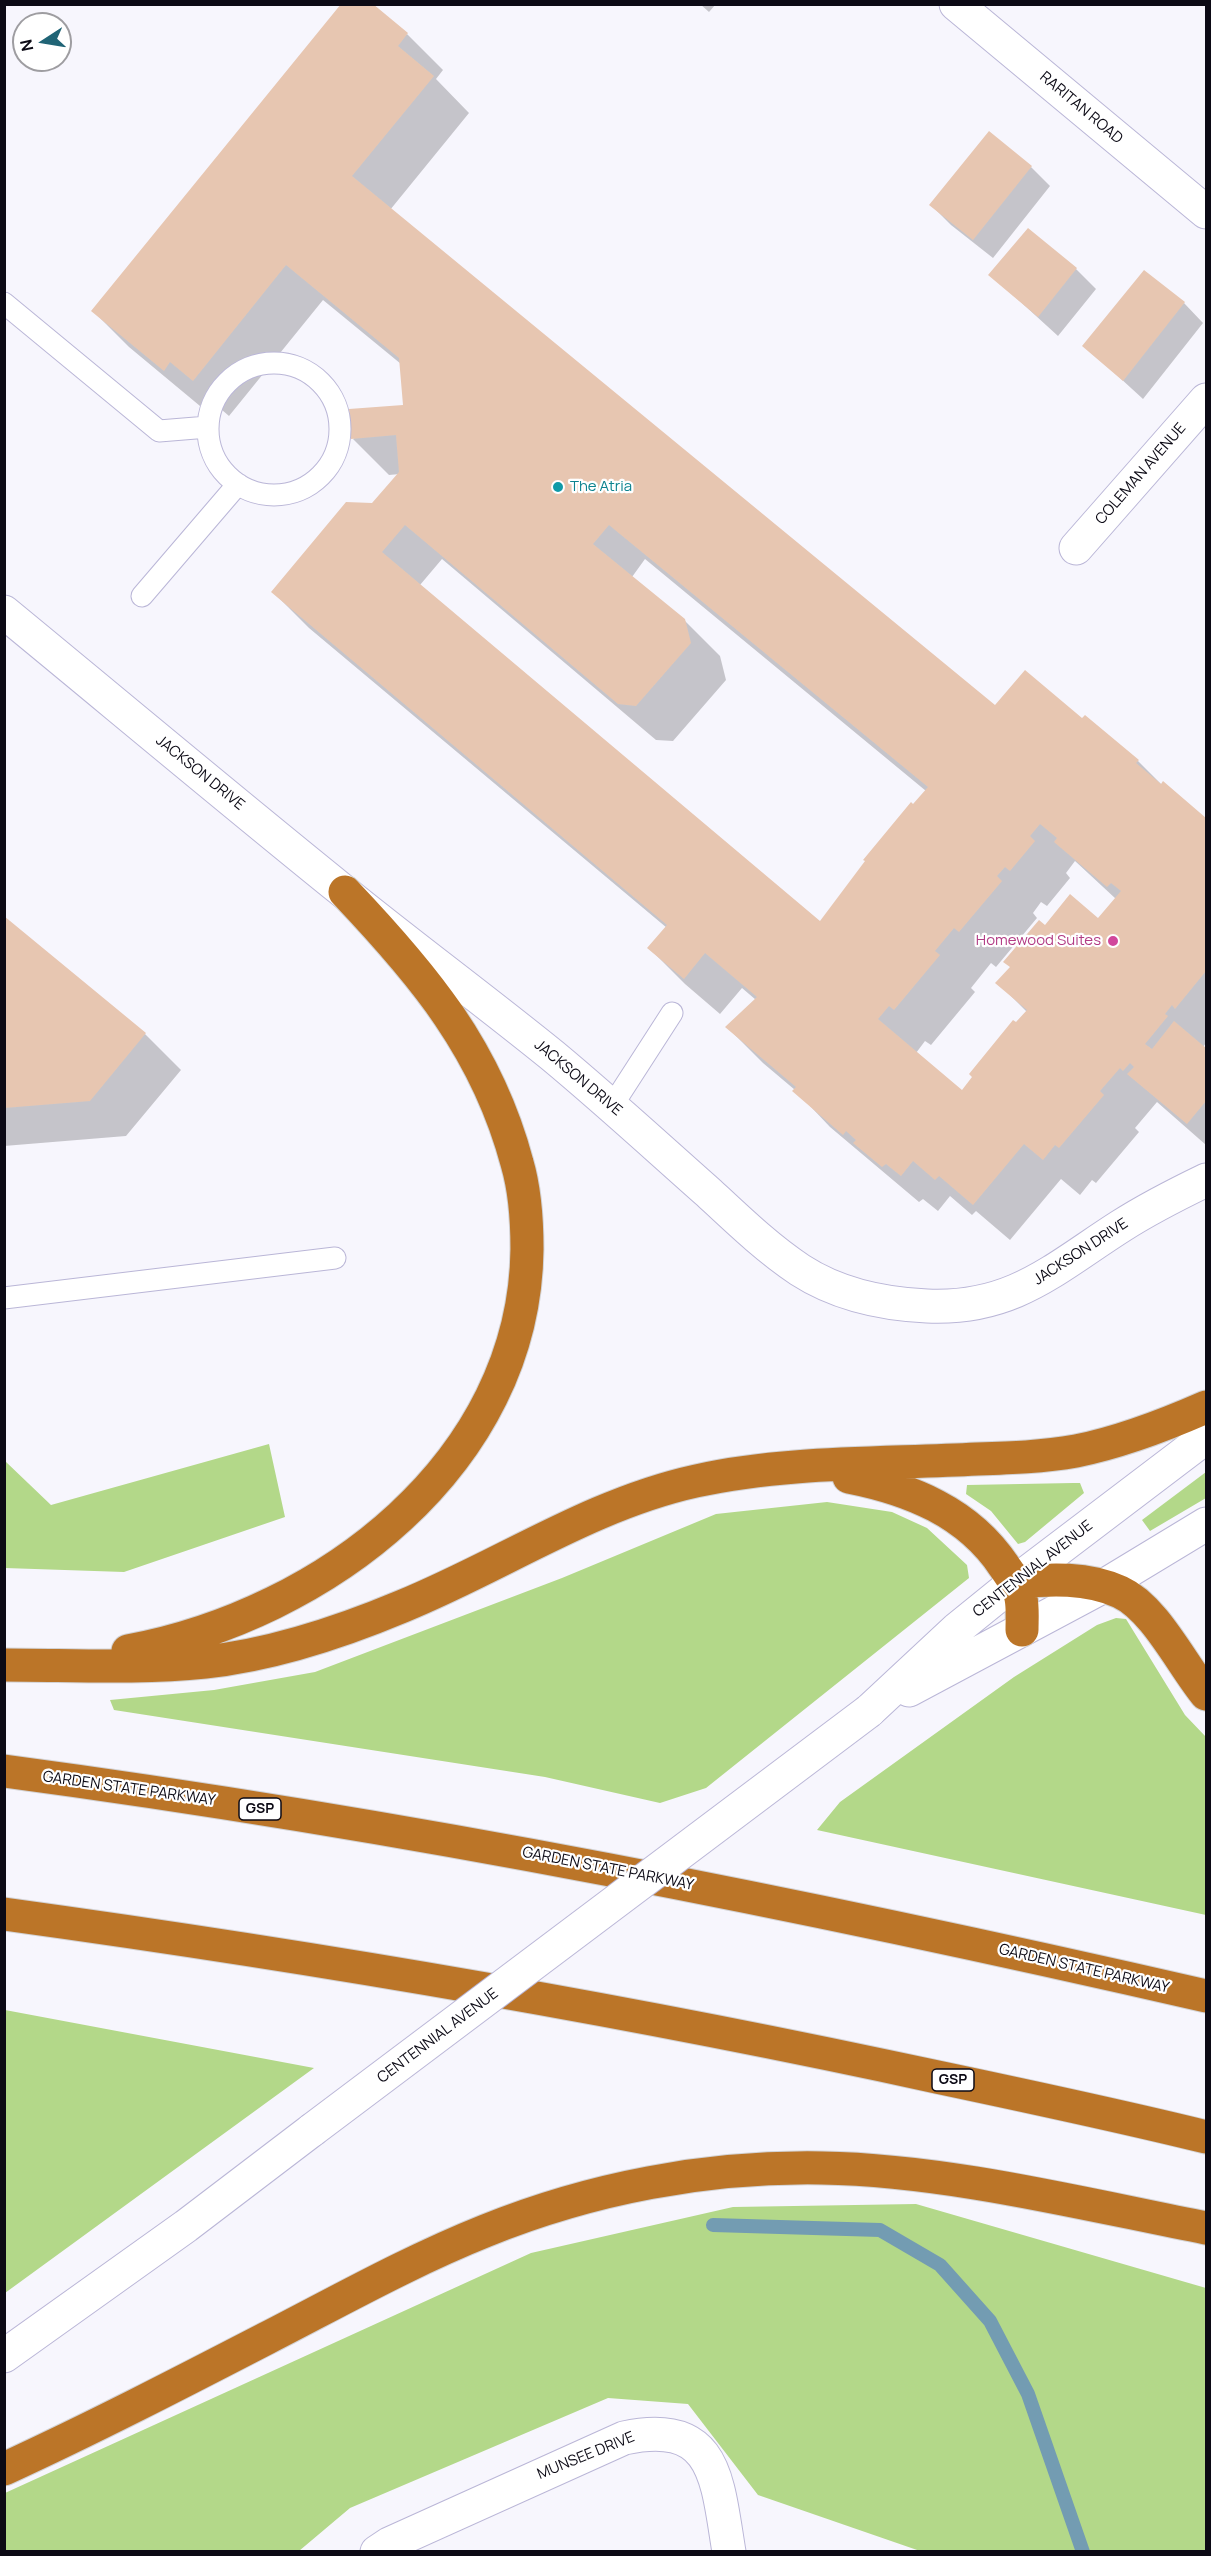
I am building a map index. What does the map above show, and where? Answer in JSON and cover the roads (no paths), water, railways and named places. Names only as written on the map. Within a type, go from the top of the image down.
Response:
[{"type":"highway","points":[[4,1664],[109,1655],[153,1647],[245,1615],[318,1579],[355,1555],[388,1529],[442,1473],[466,1442],[501,1379],[513,1348],[522,1310],[526,1275],[524,1198],[518,1164],[506,1127],[477,1062],[458,1027],[407,958],[345,892]]},
{"type":"highway","points":[[4,1664],[165,1665],[207,1662],[284,1646],[323,1635],[403,1606],[622,1503],[696,1481],[772,1469],[1049,1455],[1106,1444],[1206,1407]]},
{"type":"highway","points":[[772,1469],[849,1476],[910,1493],[938,1506],[971,1528],[984,1540],[1015,1582],[1021,1596],[1022,1630]]},
{"type":"highway","points":[[1015,1582],[1058,1580],[1102,1587],[1121,1593],[1144,1611],[1206,1694]]},
{"type":"highway","name":"GARDEN STATE PARKWAY","points":[[4,1771],[184,1797],[515,1851],[917,1931],[1206,1996]]},
{"type":"highway","name":"GSP","points":[[4,1914],[374,1970],[698,2027],[948,2079],[1206,2137]]},
{"type":"highway","points":[[4,2469],[130,2409],[438,2251],[532,2214],[628,2187],[730,2171],[823,2168],[873,2171],[992,2187],[1206,2228]]},
{"type":"main road","name":"RARITAN ROAD","points":[[956,4],[1206,212]]},
{"type":"main road","name":"COLEMAN AVENUE","points":[[1076,548],[1206,400]]},
{"type":"main road","name":"JACKSON DRIVE","points":[[4,612],[345,892],[552,1056],[612,1106],[772,1250],[803,1272],[832,1286],[864,1297],[930,1306],[960,1305],[993,1299],[1023,1289],[1050,1275],[1119,1227],[1165,1200],[1206,1180]]},
{"type":"main road","name":"CENTENNIAL AVENUE","points":[[4,2356],[169,2239],[869,1711],[957,1629],[1015,1582],[1206,1437]]},
{"type":"main road","name":"CENTENNIAL AVENUE","points":[[869,1711],[1102,1587],[1206,1524]]},
{"type":"main road","name":"MUNSEE DRIVE","points":[[377,2552],[389,2544],[624,2438],[649,2432],[673,2434],[690,2441],[705,2458],[717,2479],[729,2552]]},
{"type":"lane","points":[[4,303],[159,431],[208,428]]},
{"type":"lane","points":[[283,363],[304,369],[322,383],[334,401],[340,422],[338,443],[331,462],[317,479],[299,490],[278,495],[257,493],[238,484],[221,469],[211,449],[208,428],[212,406],[223,386],[240,371],[260,364],[283,363]]},
{"type":"lane","points":[[142,596],[238,484]]},
{"type":"lane","points":[[612,1106],[672,1013]]},
{"type":"lane","points":[[4,1298],[335,1258]]},
{"type":"waterway","points":[[713,2225],[880,2230],[940,2265],[990,2321],[1028,2394],[1083,2552]]},
{"type":"place","name":"The Atria","points":[[558,487]]},
{"type":"place","name":"Homewood Suites","points":[[1113,941]]}]
